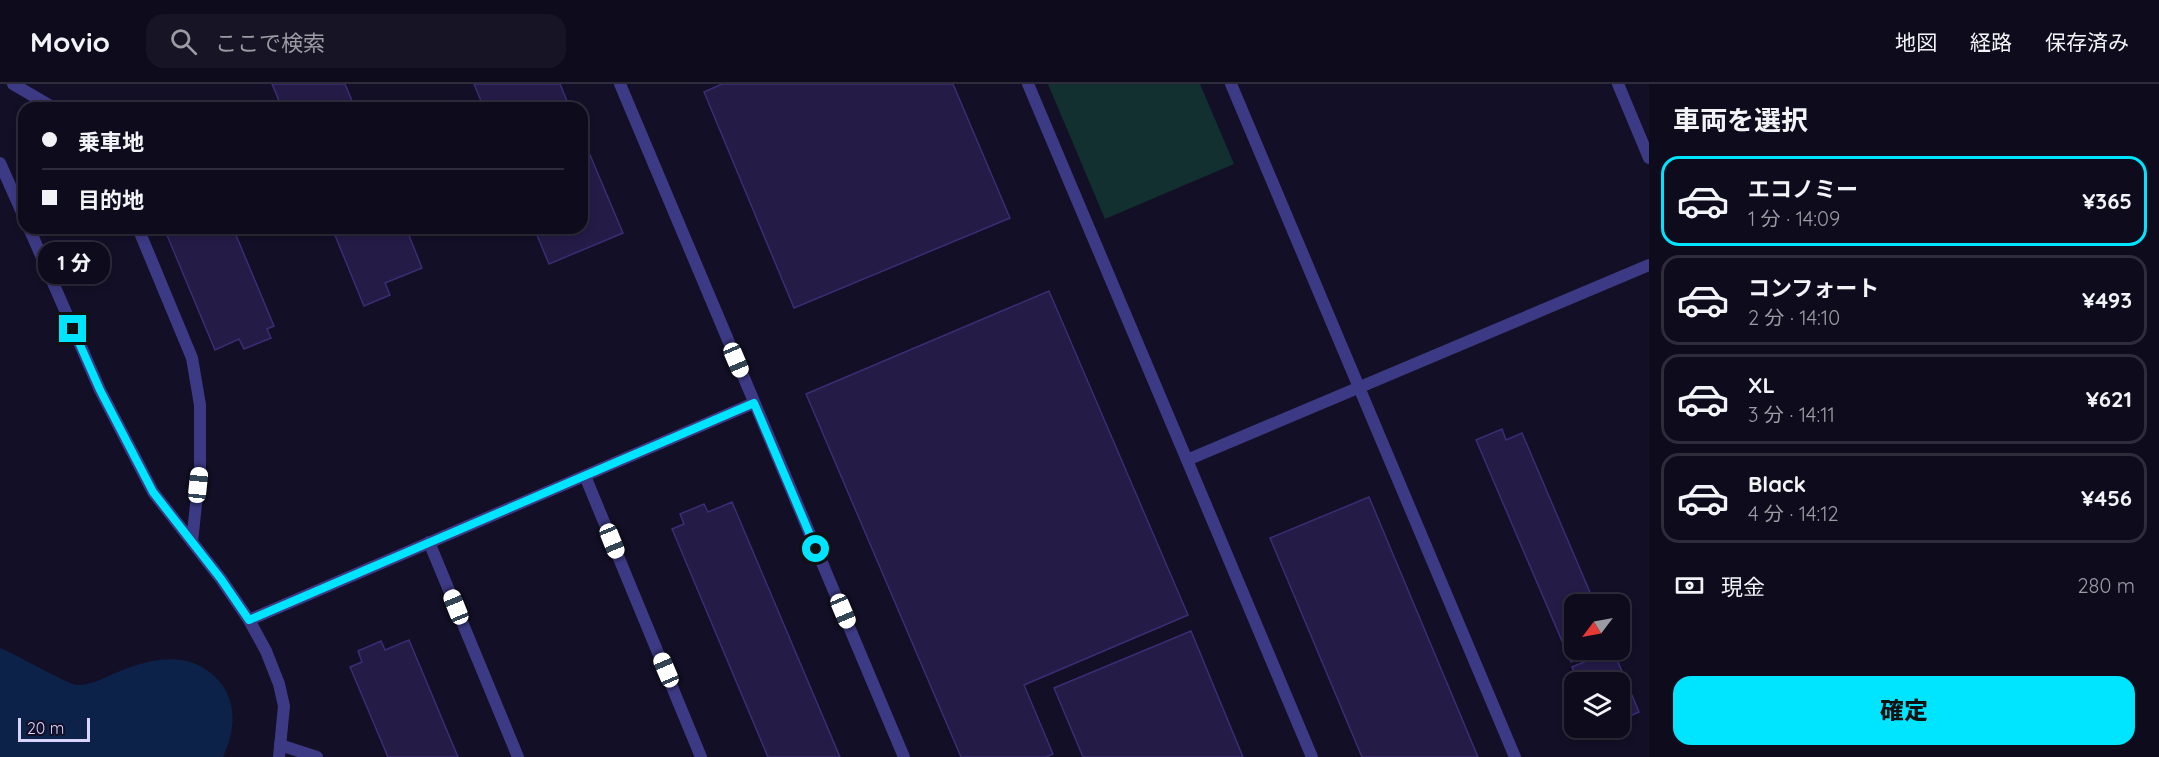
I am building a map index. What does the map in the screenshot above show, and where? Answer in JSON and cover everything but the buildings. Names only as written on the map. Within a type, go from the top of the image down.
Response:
[{"type":"lane","points":[[13,84],[44,102]]},
{"type":"lane","points":[[620,84],[904,757]]},
{"type":"lane","points":[[1028,84],[1312,757]]},
{"type":"lane","points":[[1231,84],[1515,757]]},
{"type":"lane","points":[[1618,84],[1649,158]]},
{"type":"lane","points":[[0,163],[18,204]]},
{"type":"lane","points":[[32,234],[100,390],[153,492],[249,620],[266,651],[279,684],[284,706],[280,751],[317,757]]},
{"type":"lane","points":[[140,234],[192,358],[200,405],[200,467],[192,542]]},
{"type":"lane","points":[[1187,460],[1649,266]]},
{"type":"lane","points":[[249,620],[754,403]]},
{"type":"lane","points":[[585,476],[701,757]]},
{"type":"lane","points":[[429,542],[518,757]]},
{"type":"green space","points":[[1048,84],[1200,84],[1234,164],[1105,219]]},
{"type":"water","points":[[0,648],[78,685],[91,683],[133,666],[164,659],[196,664],[220,683],[226,691],[232,708],[231,732],[223,757],[0,757]]},
{"type":"route","points":[[73,329],[100,390],[153,492],[221,579],[249,620],[754,403],[816,549]]}]
